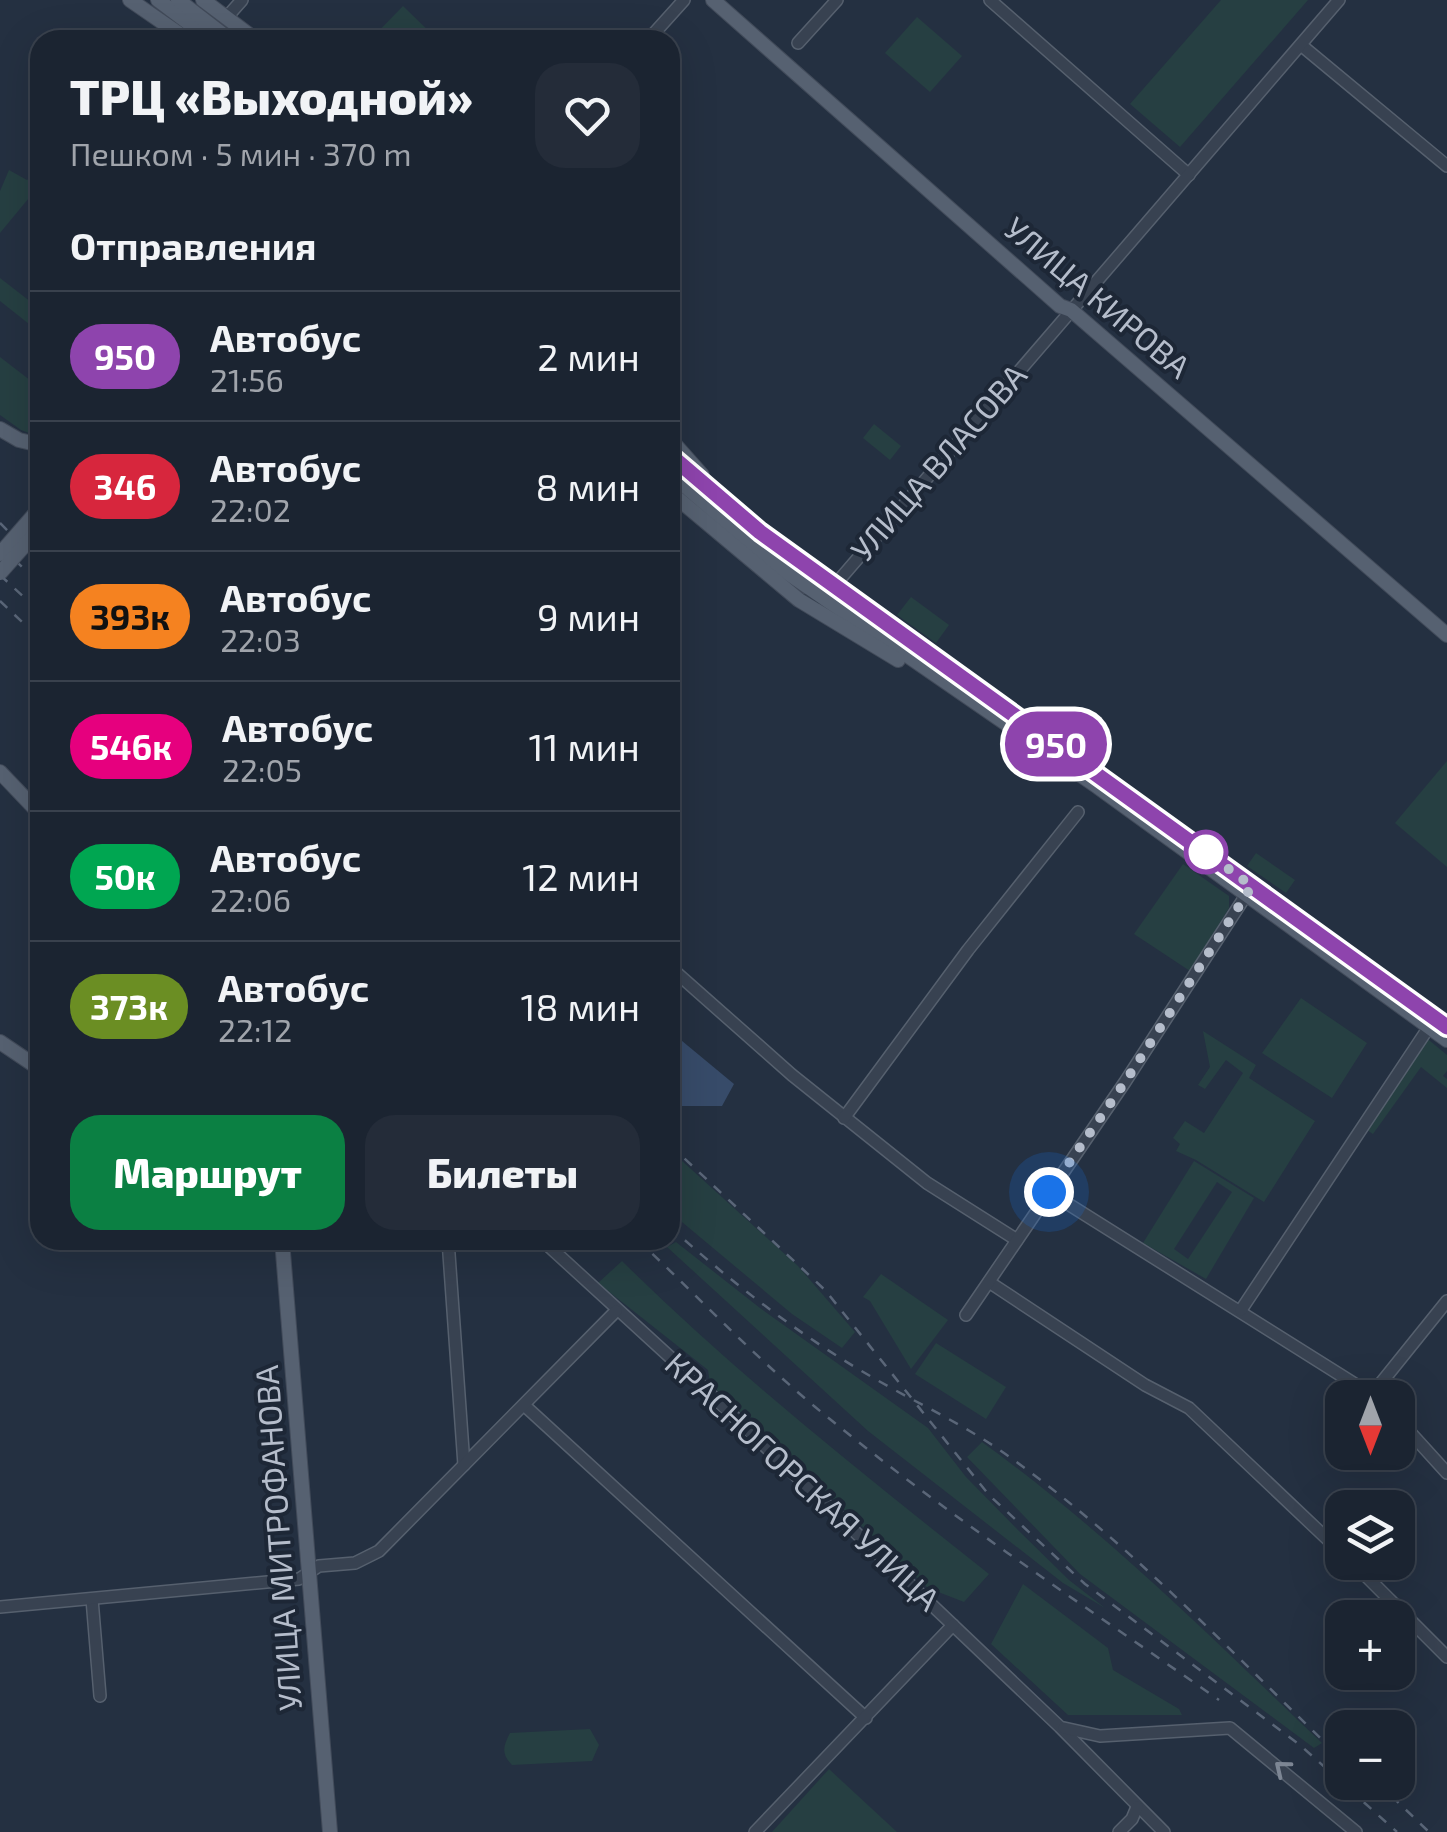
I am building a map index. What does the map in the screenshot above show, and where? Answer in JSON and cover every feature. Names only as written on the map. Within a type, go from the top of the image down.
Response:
[{"type":"main road","points":[[130,0],[174,30]]},
{"type":"main road","points":[[158,0],[198,30]]},
{"type":"main road","points":[[178,0],[218,30]]},
{"type":"main road","points":[[203,0],[243,30]]},
{"type":"main road","name":"УЛИЦА КИРОВА","points":[[713,0],[1060,306],[1071,310],[1447,635]]},
{"type":"main road","points":[[0,429],[30,443]]},
{"type":"main road","points":[[680,450],[743,520]]},
{"type":"main road","points":[[680,464],[743,520],[1447,1040]]},
{"type":"main road","points":[[680,482],[776,566],[1447,1027]]},
{"type":"main road","points":[[680,500],[799,600],[970,698]]},
{"type":"main road","points":[[0,554],[30,520]]},
{"type":"main road","points":[[0,573],[30,539]]},
{"type":"main road","points":[[0,772],[30,804]]},
{"type":"main road","points":[[0,1042],[30,1062]]},
{"type":"main road","name":"УЛИЦА МИТРОФАНОВА","points":[[283,1250],[330,1832]]},
{"type":"street","points":[[234,30],[227,17],[242,0]]},
{"type":"street","points":[[657,30],[684,0]]},
{"type":"street","points":[[798,43],[838,0]]},
{"type":"street","points":[[990,0],[1189,175]]},
{"type":"street","name":"УЛИЦА ВЛАСОВА","points":[[822,598],[1338,0]]},
{"type":"street","points":[[1300,45],[1447,166]]},
{"type":"street","points":[[799,600],[822,598]]},
{"type":"street","points":[[844,1118],[968,950],[1078,812]]},
{"type":"street","points":[[966,1315],[1249,891]]},
{"type":"street","points":[[680,976],[844,1118],[927,1183],[1017,1240]]},
{"type":"street","points":[[1241,1310],[1429,1027]]},
{"type":"street","points":[[1049,1192],[1351,1380]]},
{"type":"street","points":[[449,1250],[464,1466]]},
{"type":"street","name":"КРАСНОГОРСКАЯ УЛИЦА","points":[[552,1250],[954,1625],[1164,1832]]},
{"type":"street","points":[[989,1282],[1145,1385],[1189,1408],[1325,1537]]},
{"type":"street","points":[[1387,1380],[1447,1302]]},
{"type":"street","points":[[0,1606],[308,1576],[319,1566],[356,1563],[379,1551],[616,1311]]},
{"type":"street","points":[[525,1406],[866,1718]]},
{"type":"street","points":[[1415,1438],[1447,1473]]},
{"type":"street","points":[[1370,1580],[1447,1657]]},
{"type":"street","points":[[92,1599],[100,1696]]},
{"type":"street","points":[[755,1832],[954,1625]]},
{"type":"street","points":[[1060,1727],[1100,1736],[1230,1728],[1356,1832]]},
{"type":"street","points":[[1088,1756],[1089,1743],[1100,1736]]},
{"type":"street","points":[[1119,1832],[1137,1807]]},
{"type":"green space","points":[[1221,0],[1308,0],[1180,147],[1130,104]]},
{"type":"green space","points":[[403,6],[428,30],[380,30]]},
{"type":"green space","points":[[917,17],[962,56],[930,92],[885,53]]},
{"type":"green space","points":[[9,170],[27,180],[30,177],[30,197],[0,233],[0,191]]},
{"type":"green space","points":[[0,278],[30,301],[29,324],[0,301]]},
{"type":"green space","points":[[0,357],[30,380],[30,433],[0,415]]},
{"type":"green space","points":[[874,424],[901,446],[890,460],[863,438]]},
{"type":"green space","points":[[911,597],[949,625],[936,643],[897,615]]},
{"type":"green space","points":[[1447,761],[1447,867],[1395,823]]},
{"type":"green space","points":[[1256,853],[1295,880],[1286,893],[1247,866]]},
{"type":"green space","points":[[1183,864],[1229,896],[1229,908],[1190,971],[1134,934]]},
{"type":"green space","points":[[1301,998],[1367,1043],[1332,1098],[1262,1053]]},
{"type":"green space","points":[[1203,1031],[1256,1065],[1249,1078],[1315,1121],[1264,1202],[1176,1151],[1180,1144],[1173,1138],[1185,1121],[1204,1133],[1243,1073],[1226,1060],[1205,1089],[1198,1085],[1210,1067]]},
{"type":"green space","points":[[1424,1036],[1447,1055],[1443,1076],[1447,1088],[1421,1067],[1373,1134],[1364,1128]]},
{"type":"green space","points":[[680,1159],[798,1266],[855,1332],[842,1348],[792,1314],[680,1220]]},
{"type":"green space","points":[[1194,1161],[1254,1198],[1206,1279],[1143,1243]],"holes":[[[1217,1182],[1232,1192],[1188,1259],[1174,1249]]]},
{"type":"green space","points":[[680,1245],[760,1308],[928,1428],[966,1477],[1019,1531],[1069,1580],[1105,1608],[1063,1583],[868,1431],[670,1250],[680,1250]]},
{"type":"green space","points":[[622,1261],[755,1383],[989,1574],[964,1602],[928,1588],[710,1384],[708,1370],[598,1283]]},
{"type":"green space","points":[[881,1274],[948,1320],[911,1369],[870,1301],[863,1297]]},
{"type":"green space","points":[[936,1343],[1006,1387],[986,1419],[915,1374]]},
{"type":"green space","points":[[982,1442],[1115,1549],[1322,1743],[1314,1748],[1080,1574],[967,1457]]},
{"type":"green space","points":[[1023,1584],[1108,1648],[1113,1670],[1179,1709],[1182,1715],[1068,1715],[991,1644]]},
{"type":"green space","points":[[590,1729],[599,1745],[592,1761],[512,1765],[505,1753],[510,1733]]},
{"type":"green space","points":[[830,1770],[897,1832],[772,1832]]},
{"type":"water","points":[[680,1039],[734,1084],[722,1106],[680,1106]]},
{"type":"railway","points":[[0,523],[30,553]]},
{"type":"railway","points":[[0,546],[30,574]]},
{"type":"railway","points":[[0,575],[30,603]]},
{"type":"railway","points":[[0,601],[30,630]]},
{"type":"railway","points":[[680,1154],[825,1290],[989,1495],[1085,1584],[1300,1745],[1397,1832]]},
{"type":"railway","points":[[680,1235],[788,1323],[865,1373],[987,1442],[1049,1487],[1136,1560],[1325,1742]]},
{"type":"railway","points":[[648,1250],[768,1366],[912,1484],[1219,1700]]},
{"type":"railway","points":[[1396,1800],[1429,1832]]},
{"type":"bus line","name":"950","points":[[680,464],[799,562],[1447,1027]]},
{"type":"route","points":[[1049,1192],[1252,886],[1197,846],[1206,852]]}]
